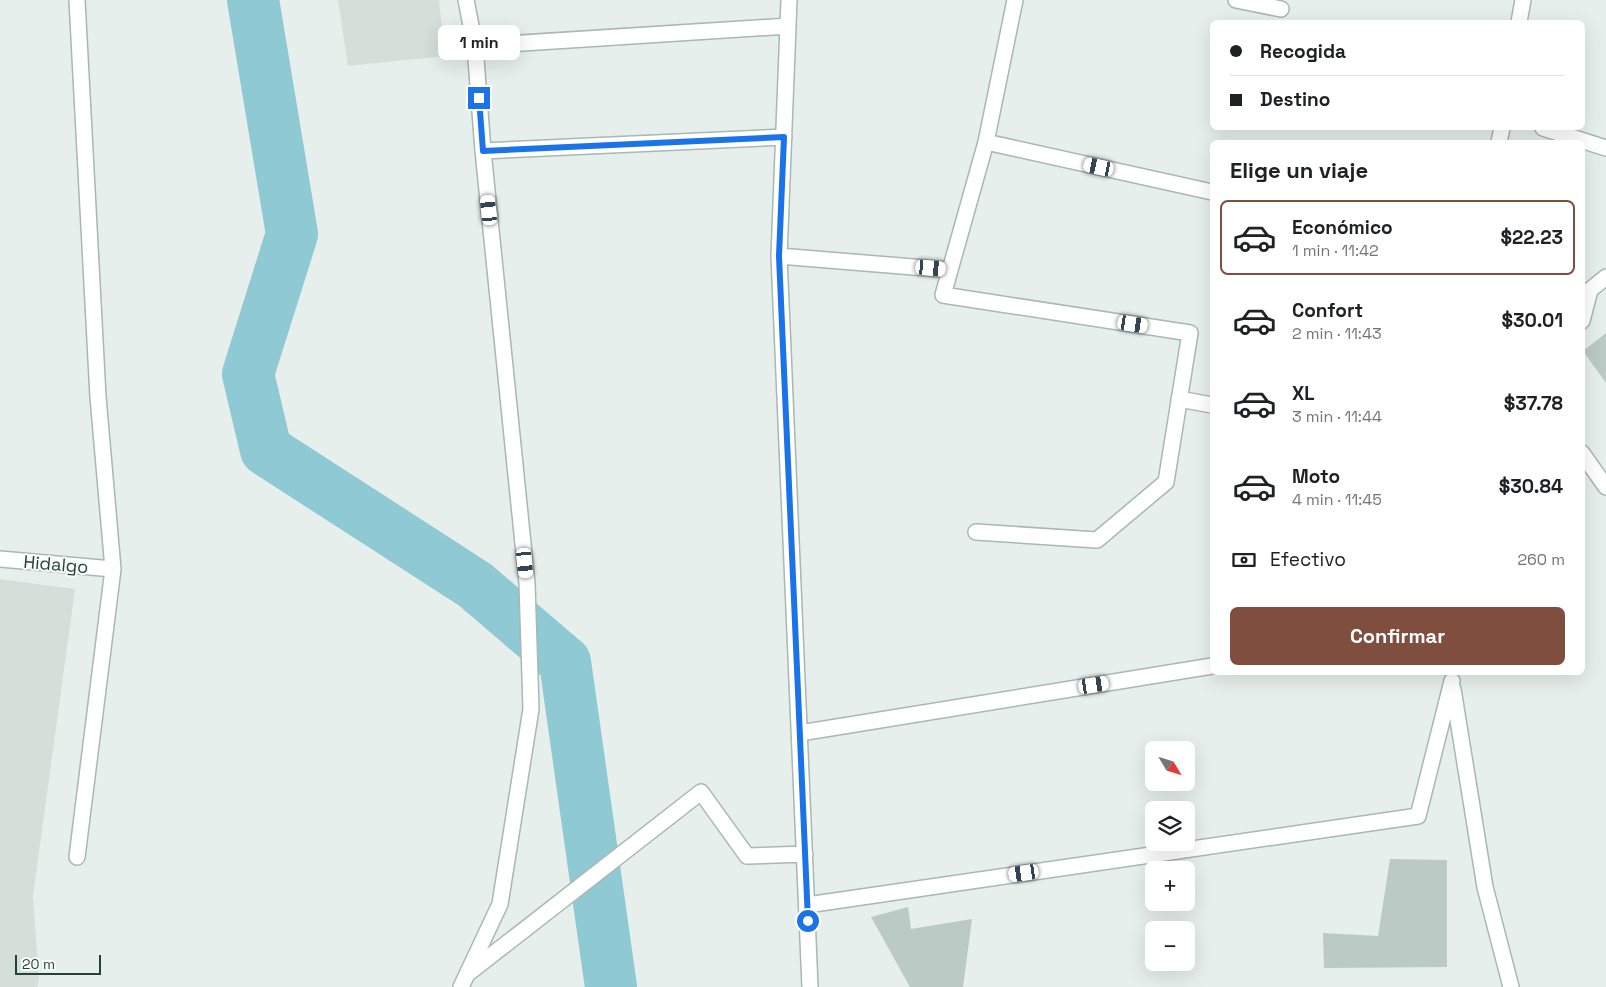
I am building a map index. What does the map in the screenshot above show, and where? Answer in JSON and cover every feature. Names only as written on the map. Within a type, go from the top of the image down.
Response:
[{"type":"street","points":[[77,0],[98,398],[113,569],[77,856]]},
{"type":"street","points":[[461,987],[500,904],[531,709],[527,583],[483,151],[475,46],[466,0]]},
{"type":"street","points":[[790,0],[779,256],[810,987]]},
{"type":"street","points":[[976,532],[1097,540],[1166,482],[1190,333],[943,295],[986,142],[1015,0]]},
{"type":"street","points":[[1236,0],[1281,9]]},
{"type":"street","points":[[1519,20],[1523,0]]},
{"type":"street","points":[[475,46],[788,26]]},
{"type":"street","points":[[1549,130],[1581,140]]},
{"type":"street","points":[[483,151],[784,137]]},
{"type":"street","points":[[1585,141],[1606,148]]},
{"type":"street","points":[[986,142],[1210,192]]},
{"type":"street","points":[[779,256],[950,270]]},
{"type":"street","points":[[1585,309],[1590,290],[1606,277]]},
{"type":"street","points":[[1179,399],[1210,405]]},
{"type":"street","points":[[1585,457],[1606,487]]},
{"type":"street","name":"Hidalgo","points":[[0,559],[113,569]]},
{"type":"street","points":[[800,733],[1210,666]]},
{"type":"street","points":[[807,905],[1418,816],[1451,677]]},
{"type":"street","points":[[1451,677],[1485,887],[1511,987]]},
{"type":"street","points":[[469,973],[701,792],[747,856],[805,854]]},
{"type":"shaded area","points":[[338,0],[439,0],[445,56],[348,66]]},
{"type":"shaded area","points":[[0,579],[75,589],[33,896],[39,981],[37,987],[0,987]]},
{"type":"building","points":[[1606,333],[1606,383],[1585,354],[1585,349]]},
{"type":"building","points":[[1390,859],[1447,860],[1447,967],[1324,968],[1323,933],[1378,936]]},
{"type":"building","points":[[908,907],[911,929],[972,919],[963,987],[910,987],[871,917]]},
{"type":"waterway","points":[[253,0],[292,234],[248,374],[266,450],[475,585],[565,662],[611,987]]},
{"type":"route","points":[[479,98],[483,151],[784,137],[779,256],[808,921]]}]
